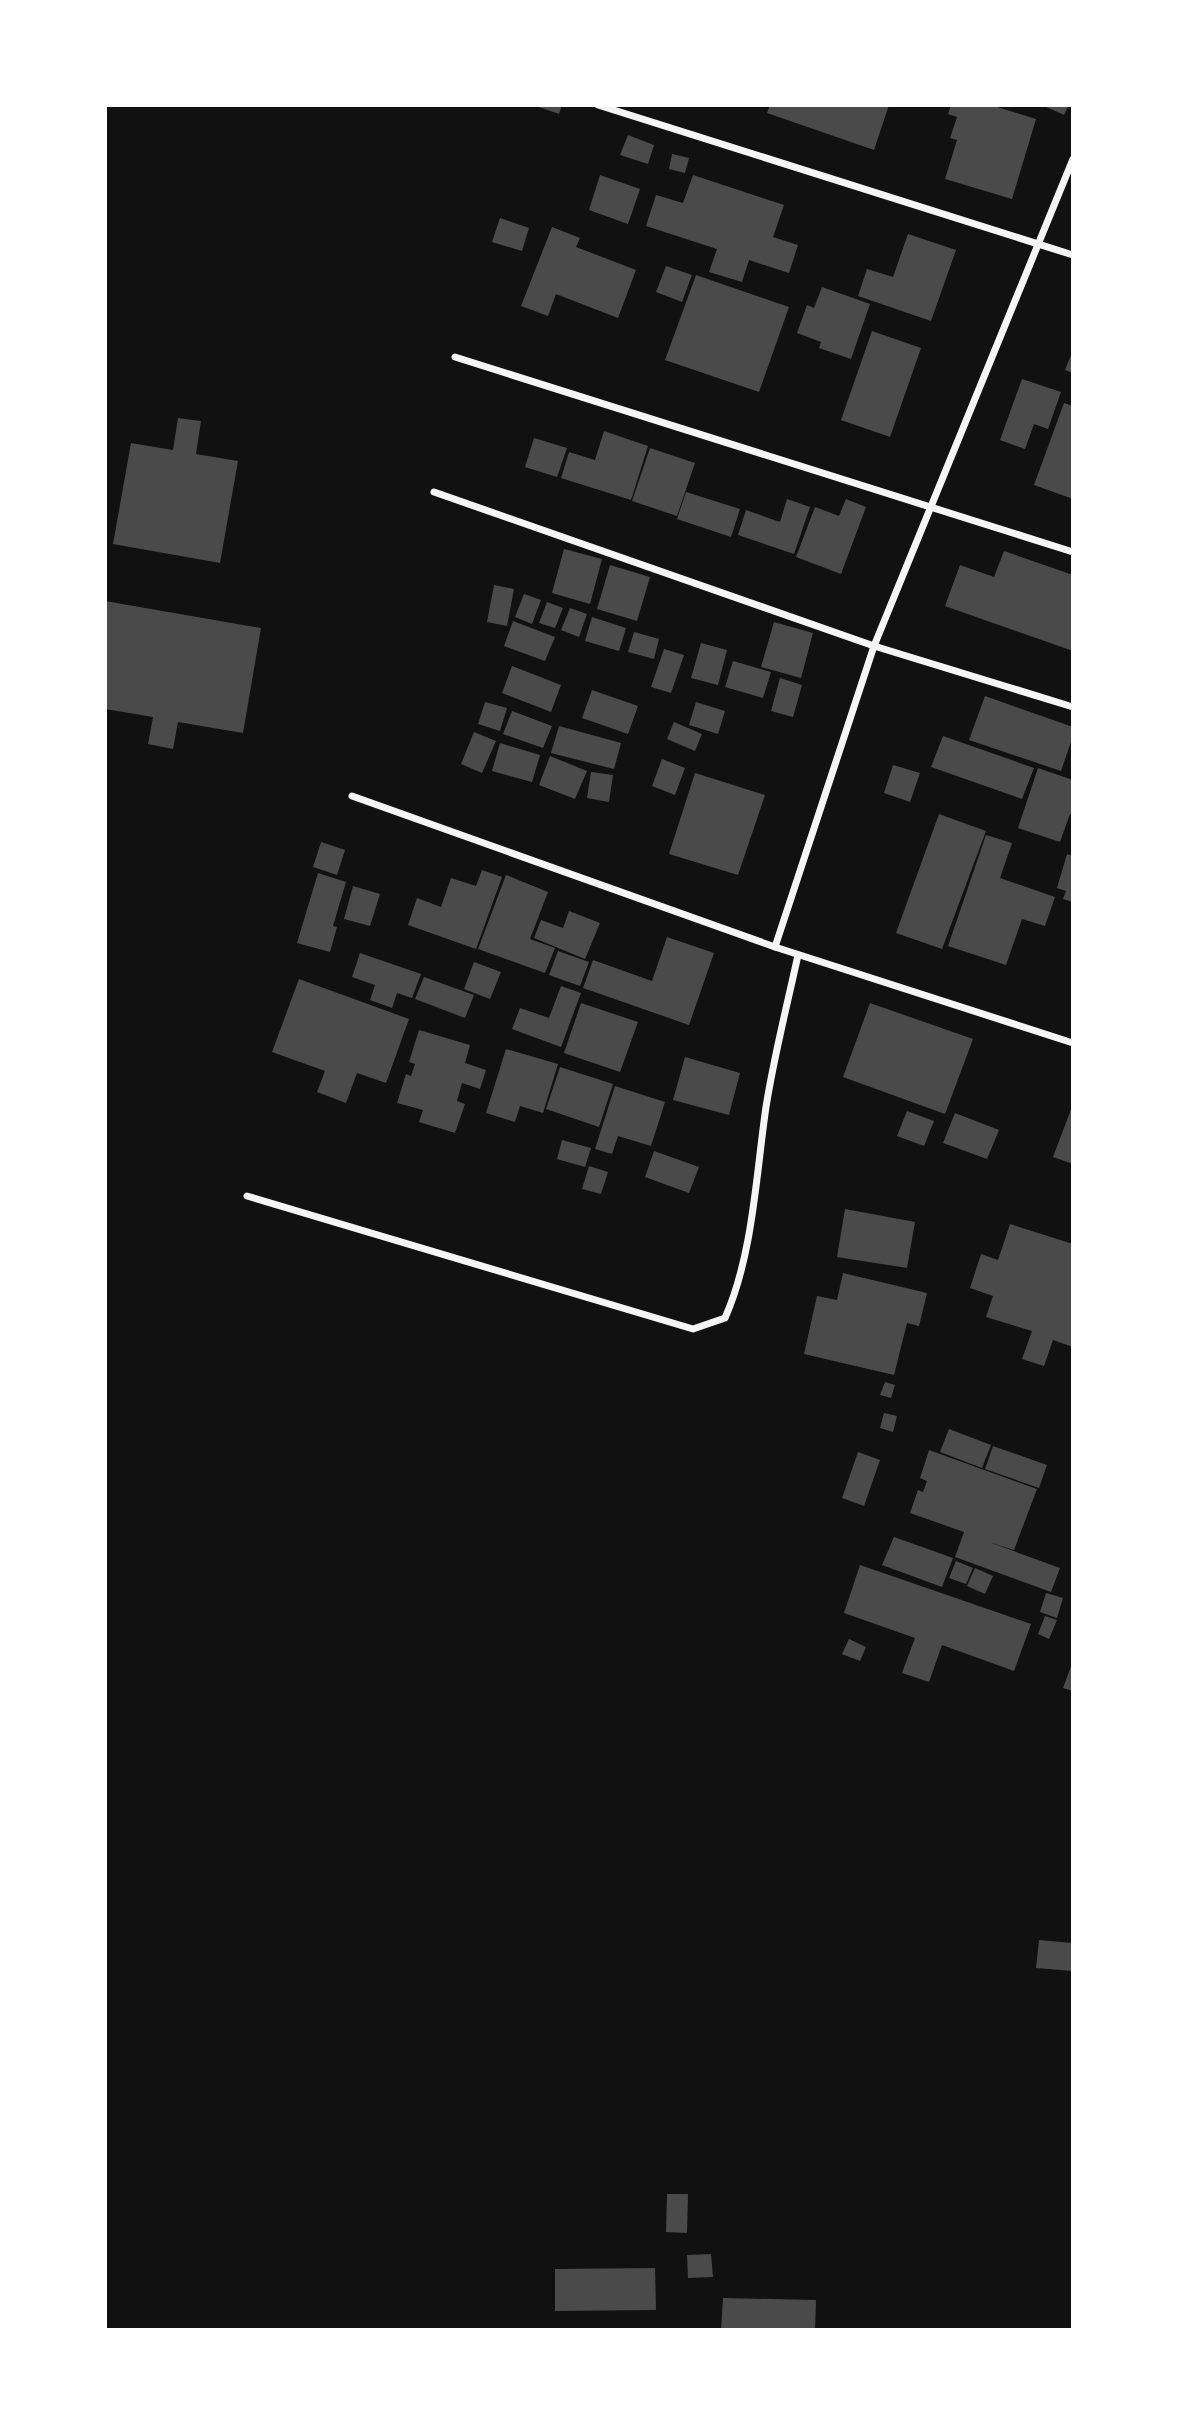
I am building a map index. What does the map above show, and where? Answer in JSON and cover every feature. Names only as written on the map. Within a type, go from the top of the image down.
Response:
[{"type":"street","points":[[598,105],[1073,255]]},
{"type":"street","points":[[775,947],[874,646],[1073,159]]},
{"type":"street","points":[[455,357],[1073,552]]},
{"type":"street","points":[[434,492],[874,646],[1073,706]]},
{"type":"street","points":[[352,796],[798,955],[1073,1043]]},
{"type":"street","points":[[247,1196],[693,1329],[725,1318],[736,1294],[759,1176],[772,1072],[798,955]]},
{"type":"building","points":[[533,105],[562,105],[559,114]]},
{"type":"building","points":[[770,105],[889,105],[874,150],[767,113]]},
{"type":"building","points":[[951,105],[991,105],[1036,119],[1012,199],[945,179],[957,140],[950,138],[957,117],[948,114]]},
{"type":"building","points":[[1042,105],[1069,105],[1064,115]]},
{"type":"building","points":[[628,135],[654,145],[648,164],[620,155]]},
{"type":"building","points":[[672,154],[689,158],[685,173],[669,169]]},
{"type":"building","points":[[600,175],[640,189],[628,224],[589,210]]},
{"type":"building","points":[[693,175],[784,205],[773,237],[798,245],[789,273],[749,260],[742,282],[709,272],[717,249],[646,226],[656,195],[683,203]]},
{"type":"building","points":[[500,218],[529,228],[522,251],[492,242]]},
{"type":"building","points":[[552,227],[580,238],[576,247],[636,270],[618,318],[556,294],[548,316],[521,306]]},
{"type":"building","points":[[908,234],[956,250],[931,321],[858,296],[867,269],[893,277]]},
{"type":"building","points":[[666,266],[692,275],[682,302],[656,292]]},
{"type":"building","points":[[696,275],[789,307],[759,392],[665,360]]},
{"type":"building","points":[[822,287],[870,304],[851,359],[819,348],[821,342],[797,333],[807,305],[814,308]]},
{"type":"building","points":[[872,331],[921,348],[890,437],[841,420]]},
{"type":"building","points":[[1073,350],[1073,373],[1065,370]]},
{"type":"building","points":[[1022,379],[1061,392],[1048,429],[1034,424],[1025,449],[1000,440]]},
{"type":"building","points":[[1064,403],[1073,406],[1073,499],[1034,485]]},
{"type":"building","points":[[178,418],[201,421],[196,454],[238,461],[220,563],[113,544],[131,443],[173,450]]},
{"type":"building","points":[[604,431],[648,446],[631,500],[561,478],[569,452],[595,460]]},
{"type":"building","points":[[534,438],[567,448],[557,477],[525,467]]},
{"type":"building","points":[[650,448],[695,463],[677,516],[632,501]]},
{"type":"building","points":[[686,492],[740,509],[731,537],[677,519]]},
{"type":"building","points":[[787,499],[810,507],[794,554],[738,535],[746,510],[780,522]]},
{"type":"building","points":[[846,499],[866,507],[841,574],[796,557],[815,507],[839,516]]},
{"type":"building","points":[[564,549],[602,559],[590,604],[552,593]]},
{"type":"building","points":[[1004,551],[1073,575],[1073,651],[945,606],[960,565],[994,577]]},
{"type":"building","points":[[610,565],[650,577],[637,621],[597,609]]},
{"type":"building","points":[[494,585],[514,589],[507,626],[487,622]]},
{"type":"building","points":[[524,594],[541,600],[532,624],[515,617]]},
{"type":"building","points":[[105,601],[261,628],[243,733],[178,722],[173,749],[148,744],[153,717],[105,709]]},
{"type":"building","points":[[547,602],[563,608],[555,628],[539,623]]},
{"type":"building","points":[[570,608],[587,614],[579,637],[561,630]]},
{"type":"building","points":[[592,617],[626,628],[619,651],[585,641]]},
{"type":"building","points":[[513,621],[555,637],[545,661],[504,646]]},
{"type":"building","points":[[774,622],[813,633],[801,678],[761,667]]},
{"type":"building","points":[[634,632],[659,639],[654,659],[628,652]]},
{"type":"building","points":[[701,643],[727,650],[718,685],[691,678]]},
{"type":"building","points":[[664,649],[684,655],[671,693],[651,687]]},
{"type":"building","points":[[733,661],[771,672],[763,698],[725,687]]},
{"type":"building","points":[[512,666],[561,685],[551,712],[502,693]]},
{"type":"building","points":[[780,678],[802,685],[793,717],[771,711]]},
{"type":"building","points":[[592,690],[638,706],[628,734],[582,718]]},
{"type":"building","points":[[985,696],[1073,727],[1073,736],[1061,771],[969,740]]},
{"type":"building","points":[[485,702],[507,708],[500,731],[478,724]]},
{"type":"building","points":[[696,702],[725,711],[718,734],[689,725]]},
{"type":"building","points":[[512,711],[552,726],[543,748],[503,734]]},
{"type":"building","points":[[674,722],[702,734],[695,751],[667,739]]},
{"type":"building","points":[[559,726],[621,743],[614,769],[551,753]]},
{"type":"building","points":[[474,732],[496,741],[482,773],[461,764]]},
{"type":"building","points":[[943,736],[1034,768],[1022,799],[931,767]]},
{"type":"building","points":[[500,743],[540,755],[532,782],[492,771]]},
{"type":"building","points":[[550,756],[587,771],[575,799],[539,785]]},
{"type":"building","points":[[662,759],[685,768],[675,795],[652,786]]},
{"type":"building","points":[[893,765],[920,773],[910,802],[884,793]]},
{"type":"building","points":[[1038,768],[1073,780],[1073,815],[1070,814],[1060,842],[1018,828]]},
{"type":"building","points":[[591,772],[613,775],[609,802],[587,798]]},
{"type":"building","points":[[695,773],[765,795],[738,875],[669,854]]},
{"type":"building","points":[[939,814],[986,831],[942,949],[896,933]]},
{"type":"building","points":[[986,835],[1012,843],[1000,878],[1055,897],[1045,926],[1022,919],[1006,965],[948,946]]},
{"type":"building","points":[[321,842],[345,850],[337,875],[313,867]]},
{"type":"building","points":[[1067,854],[1073,856],[1073,902],[1063,899],[1066,891],[1057,888]]},
{"type":"building","points":[[482,870],[502,877],[476,949],[408,925],[417,898],[441,907],[451,878],[476,886]]},
{"type":"building","points":[[318,873],[346,882],[333,926],[337,927],[330,952],[297,943]]},
{"type":"building","points":[[506,875],[548,892],[530,939],[555,948],[545,973],[478,949]]},
{"type":"building","points":[[353,886],[380,894],[370,926],[344,919]]},
{"type":"building","points":[[569,911],[600,923],[585,959],[534,938],[541,920],[563,928]]},
{"type":"building","points":[[667,937],[714,953],[689,1025],[583,988],[593,960],[652,981]]},
{"type":"building","points":[[558,951],[589,962],[580,986],[549,975]]},
{"type":"building","points":[[360,953],[421,974],[412,998],[397,993],[392,1008],[370,1000],[375,985],[352,977]]},
{"type":"building","points":[[474,962],[501,972],[490,999],[464,989]]},
{"type":"building","points":[[424,977],[474,995],[465,1018],[415,999]]},
{"type":"building","points":[[299,979],[409,1019],[386,1083],[357,1073],[346,1103],[317,1092],[325,1071],[272,1052]]},
{"type":"building","points":[[561,986],[581,993],[561,1047],[512,1029],[520,1008],[549,1018]]},
{"type":"building","points":[[581,1003],[638,1022],[620,1072],[564,1053]]},
{"type":"building","points":[[870,1003],[973,1039],[945,1114],[843,1077]]},
{"type":"building","points":[[419,1030],[470,1045],[465,1063],[486,1070],[480,1089],[462,1083],[457,1101],[465,1104],[455,1133],[419,1122],[423,1110],[397,1103],[406,1074],[411,1076],[415,1064],[409,1062]]},
{"type":"building","points":[[506,1049],[558,1064],[543,1113],[520,1106],[515,1122],[486,1113]]},
{"type":"building","points":[[685,1057],[740,1073],[729,1115],[673,1100]]},
{"type":"building","points":[[560,1067],[613,1084],[599,1127],[546,1109]]},
{"type":"building","points":[[615,1086],[665,1102],[651,1146],[618,1136],[612,1154],[595,1149]]},
{"type":"building","points":[[1073,1104],[1073,1164],[1053,1157]]},
{"type":"building","points":[[907,1111],[934,1121],[924,1146],[897,1136]]},
{"type":"building","points":[[955,1113],[999,1130],[987,1159],[943,1143]]},
{"type":"building","points":[[562,1140],[591,1148],[585,1167],[557,1159]]},
{"type":"building","points":[[654,1151],[699,1167],[689,1193],[645,1177]]},
{"type":"building","points":[[589,1166],[608,1172],[601,1194],[582,1189]]},
{"type":"building","points":[[845,1209],[915,1222],[907,1268],[837,1257]]},
{"type":"building","points":[[1010,1224],[1073,1244],[1073,1347],[1053,1340],[1044,1366],[1022,1359],[1032,1331],[986,1317],[993,1296],[970,1288],[981,1254],[998,1260]]},
{"type":"building","points":[[843,1273],[927,1293],[919,1326],[907,1323],[894,1375],[804,1354],[817,1296],[837,1300]]},
{"type":"building","points":[[885,1382],[895,1385],[891,1398],[880,1395]]},
{"type":"building","points":[[884,1413],[897,1416],[893,1432],[880,1428]]},
{"type":"building","points":[[949,1429],[991,1445],[982,1468],[940,1452]]},
{"type":"building","points":[[993,1446],[1047,1465],[1039,1488],[985,1469]]},
{"type":"building","points":[[929,1450],[1037,1489],[1014,1550],[989,1542],[1060,1568],[1051,1592],[955,1557],[964,1532],[910,1513],[918,1490],[923,1492],[927,1481],[920,1478]]},
{"type":"building","points":[[858,1452],[880,1460],[864,1506],[842,1498]]},
{"type":"building","points":[[894,1537],[953,1558],[942,1587],[882,1565]]},
{"type":"building","points":[[956,1561],[973,1568],[966,1584],[949,1578]]},
{"type":"building","points":[[860,1565],[1031,1624],[1014,1671],[942,1645],[929,1682],[902,1673],[915,1638],[844,1613]]},
{"type":"building","points":[[975,1568],[993,1576],[985,1594],[967,1586]]},
{"type":"building","points":[[1046,1593],[1063,1598],[1057,1618],[1040,1612]]},
{"type":"building","points":[[1045,1616],[1057,1620],[1049,1639],[1038,1634]]},
{"type":"building","points":[[849,1639],[866,1647],[860,1661],[842,1654]]},
{"type":"building","points":[[1073,1661],[1073,1691],[1063,1688]]},
{"type":"building","points":[[1039,1940],[1073,1943],[1073,1971],[1036,1968]]},
{"type":"building","points":[[667,2194],[688,2194],[687,2233],[666,2232]]},
{"type":"building","points":[[711,2254],[713,2277],[688,2278],[687,2255]]},
{"type":"building","points":[[655,2268],[656,2310],[555,2311],[555,2269]]},
{"type":"building","points":[[723,2298],[816,2300],[815,2330],[721,2330]]}]
